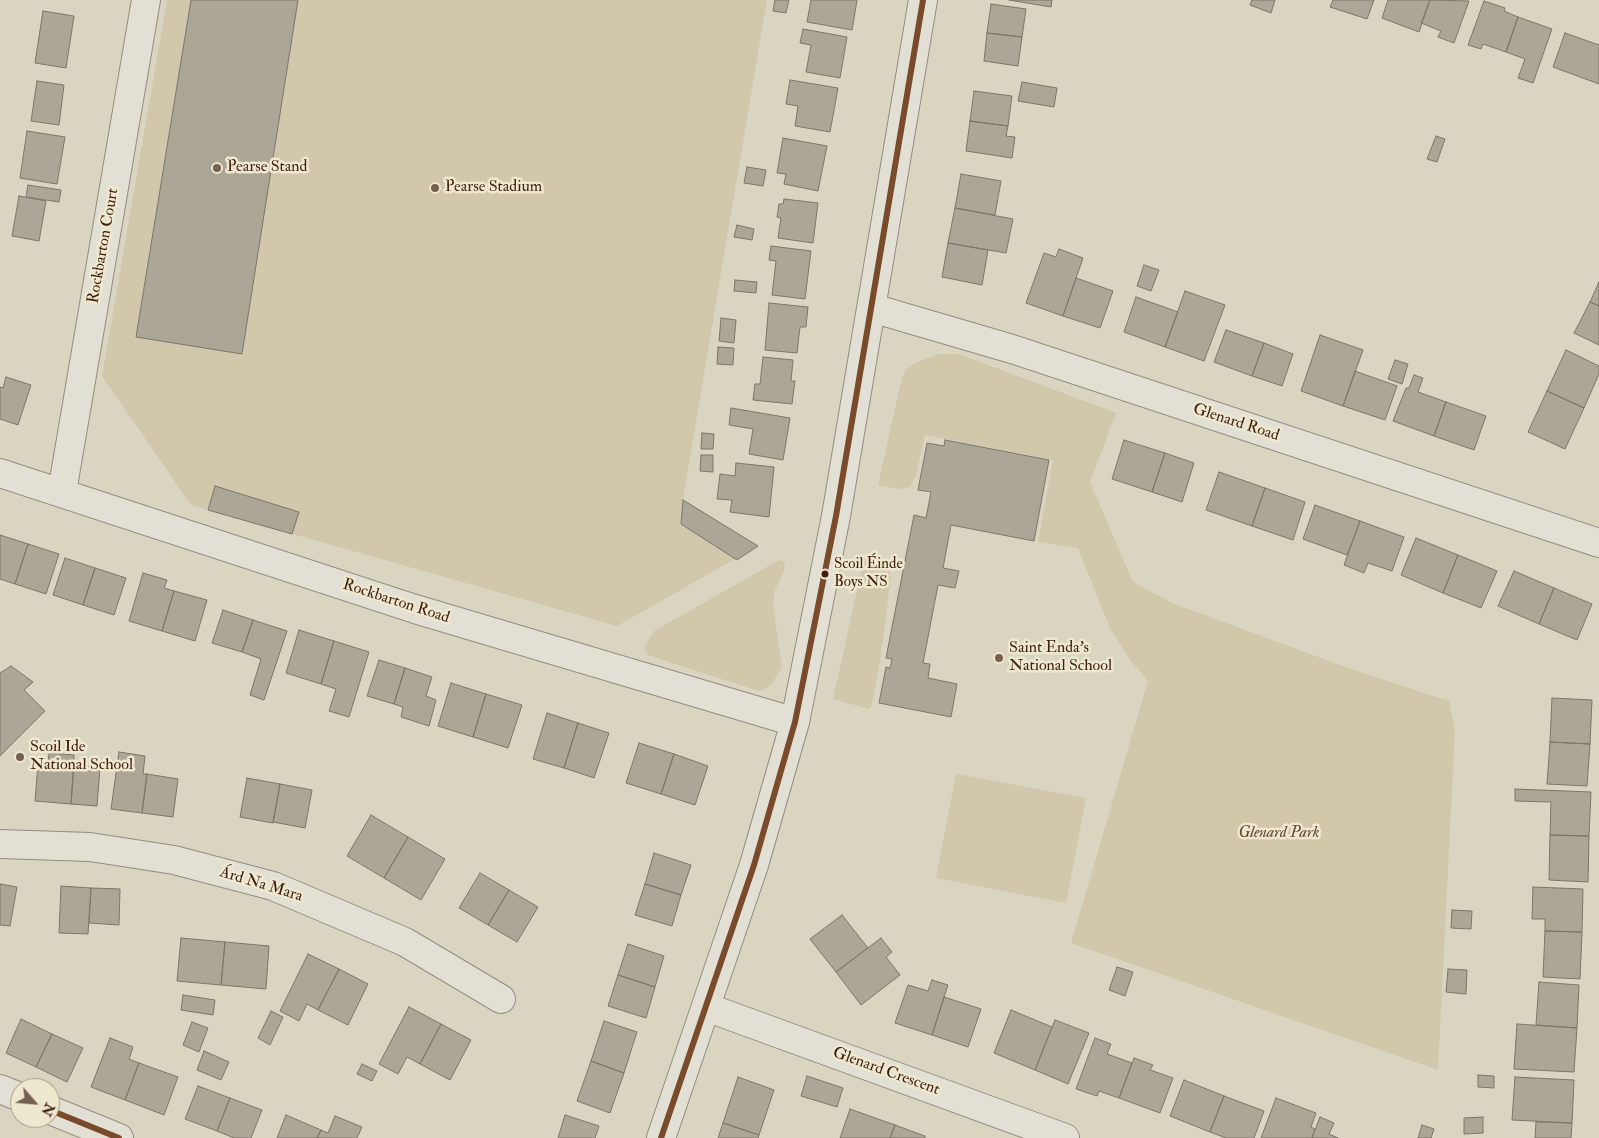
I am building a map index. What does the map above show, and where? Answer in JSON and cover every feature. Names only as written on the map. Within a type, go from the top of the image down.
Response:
[{"type":"street","name":"Rockbarton Court","points":[[62,492],[146,0]]},
{"type":"street","points":[[661,1138],[754,865],[795,722],[836,516],[923,0]]},
{"type":"street","name":"Glenard Road","points":[[872,308],[1012,350],[1599,543]]},
{"type":"street","name":"Rockbarton Road","points":[[0,474],[62,492],[415,609],[795,722]]},
{"type":"street","name":"Árd Na Mara","points":[[0,844],[90,847],[174,860],[274,886],[405,942],[501,999]]},
{"type":"street","name":"Glenard Crescent","points":[[706,1006],[1065,1138]]},
{"type":"street","points":[[60,1114],[119,1138]]},
{"type":"green space","name":"Pearse Stadium","points":[[167,0],[767,0],[683,499],[758,546],[617,626],[191,505],[102,376]]},
{"type":"green space","name":"Glenard Park","points":[[939,354],[959,354],[1116,413],[1090,482],[1133,582],[1172,603],[1351,669],[1449,701],[1455,729],[1438,1070],[1071,943],[1148,681],[1130,660],[1110,628],[1078,548],[1038,542],[1053,460],[925,435],[916,475],[910,487],[899,489],[878,485],[902,377],[906,370],[915,363]]},
{"type":"green space","points":[[865,554],[880,557],[889,568],[891,577],[880,661],[872,705],[869,709],[833,699]]},
{"type":"green space","points":[[779,560],[784,562],[785,568],[775,590],[773,606],[782,668],[770,686],[760,691],[752,689],[648,655],[644,648],[654,631]]},
{"type":"green space","points":[[956,774],[1086,798],[1066,903],[936,878]]},
{"type":"building","name":"Pearse Stand","points":[[191,0],[298,0],[242,354],[136,337]]},
{"type":"building","points":[[775,0],[789,0],[786,13],[773,11]]},
{"type":"building","points":[[811,0],[857,0],[852,30],[807,22]]},
{"type":"building","points":[[1009,0],[1052,0],[1051,7]]},
{"type":"building","points":[[1252,0],[1275,0],[1271,13],[1250,5]]},
{"type":"building","points":[[1333,0],[1374,0],[1367,19],[1330,7]]},
{"type":"building","points":[[1388,0],[1430,0],[1419,32],[1382,18]]},
{"type":"building","points":[[1430,0],[1469,1],[1454,43],[1438,37],[1441,31],[1421,23]]},
{"type":"building","points":[[1484,1],[1505,8],[1504,11],[1518,17],[1506,52],[1483,44],[1481,49],[1468,45]]},
{"type":"building","points":[[991,4],[1026,9],[1022,37],[987,33]]},
{"type":"building","points":[[43,11],[74,16],[66,68],[35,63]]},
{"type":"building","points":[[1518,17],[1552,29],[1533,83],[1518,78],[1525,59],[1506,52]]},
{"type":"building","points":[[803,29],[847,37],[840,78],[806,72],[811,45],[800,43]]},
{"type":"building","points":[[987,33],[1022,37],[1018,66],[984,61]]},
{"type":"building","points":[[1565,33],[1599,45],[1599,84],[1553,67]]},
{"type":"building","points":[[790,80],[838,88],[830,132],[795,126],[798,106],[786,104]]},
{"type":"building","points":[[37,81],[64,85],[59,125],[31,121]]},
{"type":"building","points":[[1022,82],[1057,88],[1054,107],[1018,101]]},
{"type":"building","points":[[974,91],[1012,96],[1008,126],[970,121]]},
{"type":"building","points":[[970,121],[1008,126],[1006,136],[1015,137],[1012,158],[966,151]]},
{"type":"building","points":[[27,131],[65,137],[57,184],[20,178]]},
{"type":"building","points":[[1436,136],[1445,139],[1437,162],[1427,159]]},
{"type":"building","points":[[783,138],[827,146],[818,191],[784,184],[786,174],[777,173]]},
{"type":"building","points":[[747,167],[766,170],[763,186],[744,183]]},
{"type":"building","points":[[961,174],[1001,181],[995,215],[955,208]]},
{"type":"building","points":[[28,185],[61,190],[59,202],[26,197]]},
{"type":"building","points":[[19,196],[46,201],[39,241],[12,236]]},
{"type":"building","points":[[784,199],[818,203],[813,243],[778,238],[781,218],[777,217],[779,204],[783,204]]},
{"type":"building","points":[[955,208],[1013,219],[1006,253],[948,243]]},
{"type":"building","points":[[737,225],[754,229],[752,240],[734,237]]},
{"type":"building","points":[[948,243],[988,250],[982,285],[942,277]]},
{"type":"building","points":[[771,246],[811,251],[805,299],[772,295],[776,261],[769,260]]},
{"type":"building","points":[[1059,249],[1083,258],[1063,316],[1026,303],[1044,253],[1056,257]]},
{"type":"building","points":[[1144,265],[1159,270],[1151,291],[1137,286]]},
{"type":"building","points":[[1076,278],[1113,291],[1100,328],[1063,316]]},
{"type":"building","points":[[735,280],[757,282],[756,293],[734,291]]},
{"type":"building","points":[[1599,282],[1599,306],[1590,302]]},
{"type":"building","points":[[1185,291],[1225,305],[1204,361],[1165,347]]},
{"type":"building","points":[[1136,297],[1178,312],[1165,347],[1124,332]]},
{"type":"building","points":[[1590,302],[1599,306],[1599,345],[1574,333]]},
{"type":"building","points":[[769,303],[808,307],[806,327],[800,327],[797,353],[765,350]]},
{"type":"building","points":[[721,318],[736,320],[734,343],[719,341]]},
{"type":"building","points":[[1226,330],[1264,343],[1252,376],[1214,362]]},
{"type":"building","points":[[1320,335],[1363,350],[1343,406],[1301,391]]},
{"type":"building","points":[[1264,343],[1293,354],[1282,386],[1252,376]]},
{"type":"building","points":[[718,347],[734,348],[733,365],[717,364]]},
{"type":"building","points":[[1566,350],[1599,366],[1599,374],[1584,408],[1547,391]]},
{"type":"building","points":[[763,357],[793,360],[791,381],[795,381],[792,404],[753,400],[755,384],[760,384]]},
{"type":"building","points":[[1395,360],[1408,364],[1402,384],[1388,379]]},
{"type":"building","points":[[1355,371],[1397,386],[1385,420],[1343,406]]},
{"type":"building","points":[[1414,375],[1423,378],[1418,392],[1446,402],[1434,436],[1393,421],[1406,388],[1409,388]]},
{"type":"building","points":[[6,377],[31,385],[18,425],[0,419],[0,387],[3,388]]},
{"type":"building","points":[[1547,391],[1584,408],[1565,449],[1528,432]]},
{"type":"building","points":[[1446,402],[1486,416],[1474,450],[1434,436]]},
{"type":"building","points":[[731,408],[790,418],[783,460],[749,454],[753,429],[729,425]]},
{"type":"building","points":[[702,433],[714,434],[713,449],[701,449]]},
{"type":"building","points":[[945,440],[1049,460],[1034,541],[951,525],[943,568],[959,571],[955,588],[938,585],[923,663],[930,664],[928,678],[957,684],[951,717],[879,703],[886,667],[890,668],[892,659],[886,658],[914,515],[926,518],[931,492],[918,490],[927,443],[944,446]]},
{"type":"building","points":[[1124,440],[1165,453],[1152,492],[1112,479]]},
{"type":"building","points":[[1165,453],[1194,463],[1182,502],[1152,492]]},
{"type":"building","points":[[701,455],[713,455],[713,472],[700,471]]},
{"type":"building","points":[[736,463],[774,467],[769,517],[730,512],[732,500],[717,499],[720,474],[735,476]]},
{"type":"building","points":[[1219,472],[1265,488],[1252,526],[1206,510]]},
{"type":"building","points":[[215,486],[299,512],[292,534],[208,510]]},
{"type":"building","points":[[1265,488],[1305,502],[1293,540],[1252,526]]},
{"type":"building","points":[[683,500],[758,546],[737,560],[681,524]]},
{"type":"building","points":[[1315,505],[1360,521],[1347,555],[1303,539]]},
{"type":"building","points":[[1360,521],[1404,537],[1392,571],[1368,563],[1364,573],[1344,565]]},
{"type":"building","points":[[0,535],[28,544],[15,584],[0,579]]},
{"type":"building","points":[[1416,538],[1458,555],[1443,593],[1401,575]]},
{"type":"building","points":[[28,544],[59,554],[46,594],[15,584]]},
{"type":"building","points":[[1458,555],[1497,571],[1481,608],[1443,593]]},
{"type":"building","points":[[65,558],[95,568],[83,605],[53,595]]},
{"type":"building","points":[[95,568],[126,578],[114,615],[83,605]]},
{"type":"building","points":[[1514,571],[1554,588],[1539,624],[1498,606]]},
{"type":"building","points":[[143,573],[167,580],[164,588],[174,591],[162,631],[129,621]]},
{"type":"building","points":[[1554,588],[1592,604],[1577,640],[1539,624]]},
{"type":"building","points":[[174,591],[207,600],[195,641],[162,631]]},
{"type":"building","points":[[223,610],[253,620],[242,652],[212,643]]},
{"type":"building","points":[[253,620],[287,631],[264,700],[250,695],[261,659],[242,652]]},
{"type":"building","points":[[299,630],[334,641],[321,684],[286,673]]},
{"type":"building","points":[[334,641],[369,652],[349,717],[329,711],[336,689],[321,684]]},
{"type":"building","points":[[379,660],[405,668],[394,704],[367,696]]},
{"type":"building","points":[[11,666],[33,682],[24,690],[45,711],[0,756],[0,673]]},
{"type":"building","points":[[405,668],[432,677],[426,696],[436,700],[429,726],[401,717],[403,707],[394,704]]},
{"type":"building","points":[[451,683],[486,694],[473,737],[438,726]]},
{"type":"building","points":[[486,694],[522,705],[508,748],[473,737]]},
{"type":"building","points":[[1552,698],[1592,700],[1590,744],[1550,742]]},
{"type":"building","points":[[547,713],[578,723],[564,768],[533,759]]},
{"type":"building","points":[[578,723],[609,733],[594,778],[564,768]]},
{"type":"building","points":[[1550,742],[1590,744],[1587,786],[1547,784]]},
{"type":"building","points":[[639,743],[674,754],[661,794],[626,783]]},
{"type":"building","points":[[119,752],[145,756],[143,774],[147,774],[142,813],[111,809]]},
{"type":"building","points":[[49,753],[74,755],[71,804],[35,801],[38,764],[48,765]]},
{"type":"building","points":[[674,754],[708,766],[695,805],[661,794]]},
{"type":"building","points":[[74,765],[100,768],[97,806],[71,804]]},
{"type":"building","points":[[147,774],[178,779],[173,817],[142,813]]},
{"type":"building","points":[[247,778],[280,784],[273,823],[240,817]]},
{"type":"building","points":[[280,784],[312,790],[305,828],[273,822]]},
{"type":"building","points":[[1515,789],[1591,792],[1589,836],[1550,835],[1551,802],[1515,801]]},
{"type":"building","points":[[371,815],[408,837],[384,878],[347,856]]},
{"type":"building","points":[[1550,835],[1589,836],[1588,882],[1549,880]]},
{"type":"building","points":[[408,837],[445,859],[421,900],[384,878]]},
{"type":"building","points":[[654,853],[691,865],[681,895],[645,884]]},
{"type":"building","points":[[480,873],[509,890],[488,925],[459,908]]},
{"type":"building","points":[[0,884],[17,887],[10,926],[0,925]]},
{"type":"building","points":[[645,884],[681,895],[672,926],[635,915]]},
{"type":"building","points":[[61,886],[91,888],[88,934],[59,933]]},
{"type":"building","points":[[1533,887],[1583,889],[1582,932],[1545,931],[1545,919],[1532,919]]},
{"type":"building","points":[[91,888],[120,889],[119,925],[89,923]]},
{"type":"building","points":[[509,890],[538,907],[517,942],[488,925]]},
{"type":"building","points":[[1452,910],[1472,911],[1471,929],[1451,928]]},
{"type":"building","points":[[842,915],[868,948],[836,972],[810,939]]},
{"type":"building","points":[[1545,931],[1582,932],[1580,979],[1543,977]]},
{"type":"building","points":[[181,938],[225,942],[221,985],[177,981]]},
{"type":"building","points":[[881,938],[892,952],[886,957],[900,975],[861,1005],[836,972]]},
{"type":"building","points":[[225,942],[269,946],[266,989],[221,985]]},
{"type":"building","points":[[628,944],[664,956],[655,987],[618,975]]},
{"type":"building","points":[[308,954],[339,969],[318,1010],[307,1004],[299,1021],[280,1011]]},
{"type":"building","points":[[1117,967],[1133,972],[1125,996],[1109,990]]},
{"type":"building","points":[[339,969],[368,984],[348,1025],[318,1010]]},
{"type":"building","points":[[1448,969],[1467,970],[1466,994],[1446,992]]},
{"type":"building","points":[[618,975],[655,987],[646,1018],[608,1006]]},
{"type":"building","points":[[932,980],[948,985],[932,1035],[895,1023],[908,985],[928,991]]},
{"type":"building","points":[[1539,982],[1579,985],[1577,1028],[1536,1025]]},
{"type":"building","points":[[183,995],[215,1000],[213,1015],[181,1010]]},
{"type":"building","points":[[944,997],[981,1009],[968,1047],[932,1035]]},
{"type":"building","points":[[409,1007],[441,1024],[420,1064],[407,1057],[398,1074],[379,1064]]},
{"type":"building","points":[[1011,1010],[1052,1027],[1035,1070],[994,1053]]},
{"type":"building","points":[[271,1011],[283,1017],[270,1045],[258,1038]]},
{"type":"building","points":[[21,1019],[52,1034],[36,1067],[6,1053]]},
{"type":"building","points":[[1055,1020],[1089,1033],[1068,1084],[1035,1070]]},
{"type":"building","points":[[604,1021],[637,1032],[624,1073],[591,1061]]},
{"type":"building","points":[[192,1022],[208,1028],[199,1052],[183,1045]]},
{"type":"building","points":[[441,1024],[471,1040],[450,1080],[420,1064]]},
{"type":"building","points":[[1517,1024],[1577,1028],[1574,1072],[1514,1069]]},
{"type":"building","points":[[52,1034],[83,1048],[67,1082],[36,1067]]},
{"type":"building","points":[[110,1038],[133,1047],[129,1059],[139,1063],[125,1100],[91,1087]]},
{"type":"building","points":[[1095,1038],[1111,1044],[1107,1054],[1132,1063],[1119,1098],[1099,1091],[1097,1096],[1076,1089]]},
{"type":"building","points":[[204,1051],[229,1062],[221,1080],[197,1070]]},
{"type":"building","points":[[1134,1058],[1153,1065],[1150,1070],[1173,1078],[1160,1113],[1119,1098]]},
{"type":"building","points":[[591,1061],[624,1073],[610,1113],[577,1101]]},
{"type":"building","points":[[139,1063],[178,1077],[164,1115],[125,1100]]},
{"type":"building","points":[[362,1064],[377,1071],[372,1081],[357,1074]]},
{"type":"building","points":[[1478,1075],[1494,1076],[1494,1088],[1478,1087]]},
{"type":"building","points":[[807,1076],[843,1088],[837,1107],[801,1096]]},
{"type":"building","points":[[738,1077],[774,1090],[759,1135],[723,1123]]},
{"type":"building","points":[[1515,1077],[1574,1080],[1572,1123],[1512,1120]]},
{"type":"building","points":[[1184,1080],[1224,1096],[1210,1132],[1170,1116]]},
{"type":"building","points":[[198,1086],[230,1098],[217,1131],[185,1119]]},
{"type":"building","points":[[1224,1096],[1264,1111],[1254,1138],[1226,1138],[1210,1132]]},
{"type":"building","points":[[230,1098],[262,1110],[251,1138],[234,1138],[217,1131]]},
{"type":"building","points":[[1276,1098],[1316,1113],[1311,1127],[1315,1129],[1312,1138],[1261,1138]]},
{"type":"building","points":[[850,1109],[895,1125],[890,1138],[840,1138]]},
{"type":"building","points":[[286,1115],[321,1130],[317,1138],[277,1138]]},
{"type":"building","points":[[565,1115],[599,1126],[595,1138],[558,1138]]},
{"type":"building","points":[[335,1116],[362,1127],[357,1138],[317,1138],[321,1130],[328,1133]]},
{"type":"building","points":[[1320,1117],[1334,1123],[1329,1134],[1338,1138],[1312,1138]]},
{"type":"building","points":[[1483,1117],[1483,1133],[1464,1134],[1464,1118]]},
{"type":"building","points":[[1536,1122],[1572,1123],[1571,1138],[1535,1138]]},
{"type":"building","points":[[723,1123],[759,1135],[758,1138],[718,1138]]},
{"type":"building","points":[[895,1125],[925,1136],[925,1138],[890,1138]]},
{"type":"building","points":[[1422,1125],[1434,1129],[1431,1138],[1418,1138]]},
{"type":"transit line","points":[[661,1138],[754,865],[795,722],[836,516],[923,0]]},
{"type":"transit line","points":[[60,1114],[119,1138]]},
{"type":"place","name":"Pearse Stand","points":[[217,168]]},
{"type":"place","name":"Pearse Stadium","points":[[435,188]]},
{"type":"place","name":"Scoil Éinde Boys NS","points":[[825,574]]},
{"type":"place","name":"Saint Enda's National School","points":[[999,658]]},
{"type":"place","name":"Scoil Ide National School","points":[[20,757]]}]
